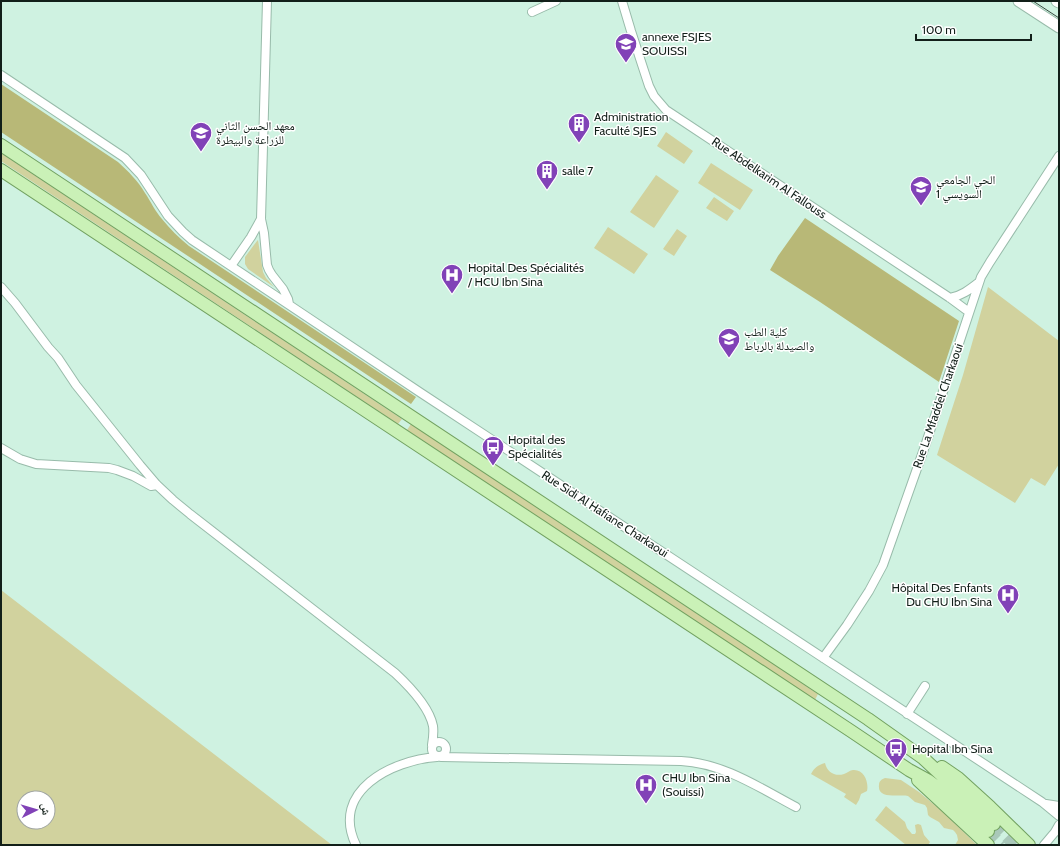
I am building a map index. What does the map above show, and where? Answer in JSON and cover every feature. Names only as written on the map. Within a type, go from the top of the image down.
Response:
[{"type":"main road","points":[[1,145],[868,719],[923,758],[991,827],[929,781],[909,770],[1,170]]},
{"type":"main road","points":[[923,758],[938,764],[958,778],[1029,845]]},
{"type":"main road","points":[[909,770],[925,787],[954,812],[988,845]]},
{"type":"street","points":[[267,1],[261,219],[267,265],[272,275],[283,289],[289,304]]},
{"type":"street","points":[[532,12],[556,1]]},
{"type":"street","name":"Rue Abdelkarim Al Fallouss","points":[[622,1],[649,86],[654,96],[666,110],[969,312]]},
{"type":"street","points":[[1019,1],[1059,26]]},
{"type":"street","name":"Rue Sidi Al Hafiane Charkaoui","points":[[1,75],[125,158],[141,175],[161,207],[175,225],[192,240],[1043,803],[1059,816]]},
{"type":"street","name":"Rue La Mfaddel Charkaoui","points":[[823,658],[869,591],[882,565],[925,446],[979,283],[990,262],[1059,156]]},
{"type":"street","points":[[230,266],[251,237],[261,219]]},
{"type":"street","points":[[950,298],[965,294],[979,283]]},
{"type":"street","points":[[1,287],[15,303],[48,348],[58,358],[76,385],[97,412],[158,485],[190,514],[405,683],[415,694],[430,718],[438,749]]},
{"type":"street","points":[[1,448],[20,459],[36,464],[108,468],[133,476],[151,486],[158,485]]},
{"type":"street","points":[[907,714],[925,686]]},
{"type":"street","points":[[438,749],[466,757]]},
{"type":"street","points":[[356,845],[351,832],[350,816],[352,806],[359,792],[368,783],[388,769],[418,760],[438,749],[466,757],[673,760],[698,762],[732,773],[796,807]]},
{"type":"street","points":[[1043,803],[1059,806]]},
{"type":"street","points":[[1044,845],[1056,833],[1059,825]]},
{"type":"green space","points":[[666,132],[693,151],[684,164],[657,146]]},
{"type":"green space","points":[[1,153],[402,419],[398,424],[1,161]]},
{"type":"green space","points":[[711,163],[753,190],[740,210],[698,183]]},
{"type":"green space","points":[[656,175],[679,191],[654,228],[630,212]]},
{"type":"green space","points":[[714,197],[734,211],[727,221],[706,208]]},
{"type":"green space","points":[[608,227],[648,254],[634,274],[594,248]]},
{"type":"green space","points":[[677,229],[687,236],[674,256],[663,249]]},
{"type":"green space","points":[[258,240],[263,272],[274,287],[248,269],[245,264],[245,257]]},
{"type":"green space","points":[[988,287],[1059,341],[1059,464],[1045,486],[1031,478],[1015,503],[937,455],[963,375]]},
{"type":"green space","points":[[411,424],[818,694],[815,700],[407,430]]},
{"type":"green space","points":[[1,590],[332,845],[1,845]]},
{"type":"green space","points":[[825,763],[832,773],[838,775],[844,774],[851,770],[857,770],[863,774],[867,784],[867,791],[861,794],[856,805],[844,797],[846,794],[811,774],[816,767]]},
{"type":"green space","points":[[885,778],[901,780],[919,792],[943,812],[977,845],[955,845],[958,840],[955,832],[944,828],[939,822],[930,817],[925,805],[915,802],[908,796],[885,795],[882,793],[879,790],[879,784],[881,780]]},
{"type":"green space","points":[[886,806],[905,822],[907,828],[912,834],[915,834],[916,832],[915,825],[921,825],[924,835],[930,842],[928,845],[906,845],[875,820]]},
{"type":"shaded area","points":[[1,84],[118,162],[139,184],[165,223],[189,246],[416,397],[411,404],[1,132]]},
{"type":"shaded area","points":[[805,218],[959,321],[939,382],[770,270]]},
{"type":"tunnel","points":[[994,824],[1015,845]]},
{"type":"tunnel","points":[[988,831],[1002,845]]},
{"type":"tram line","points":[[1033,1],[1059,18]]},
{"type":"place","name":"annexe FSJES SOUISSI","points":[[626,64]]},
{"type":"place","name":"Administration Faculté SJES","points":[[579,144]]},
{"type":"place","name":"معهد الحسن الثاني للزراعة والبيطرة","points":[[201,152]]},
{"type":"place","name":"salle 7","points":[[547,190]]},
{"type":"place","name":"الحي الجامعي السويسي 1","points":[[921,206]]},
{"type":"place","name":"Hopital Des Spécialités / HCU Ibn Sina","points":[[452,294]]},
{"type":"place","name":"كلية الطب والصيدلة بالرباط","points":[[729,358]]},
{"type":"place","name":"Hopital des Spécialités","points":[[493,466]]},
{"type":"place","name":"Hôpital Des Enfants Du CHU Ibn Sina","points":[[1008,614]]},
{"type":"place","name":"Hopital Ibn Sina","points":[[896,768]]},
{"type":"place","name":"CHU Ibn Sina (Souissi)","points":[[646,804]]}]
